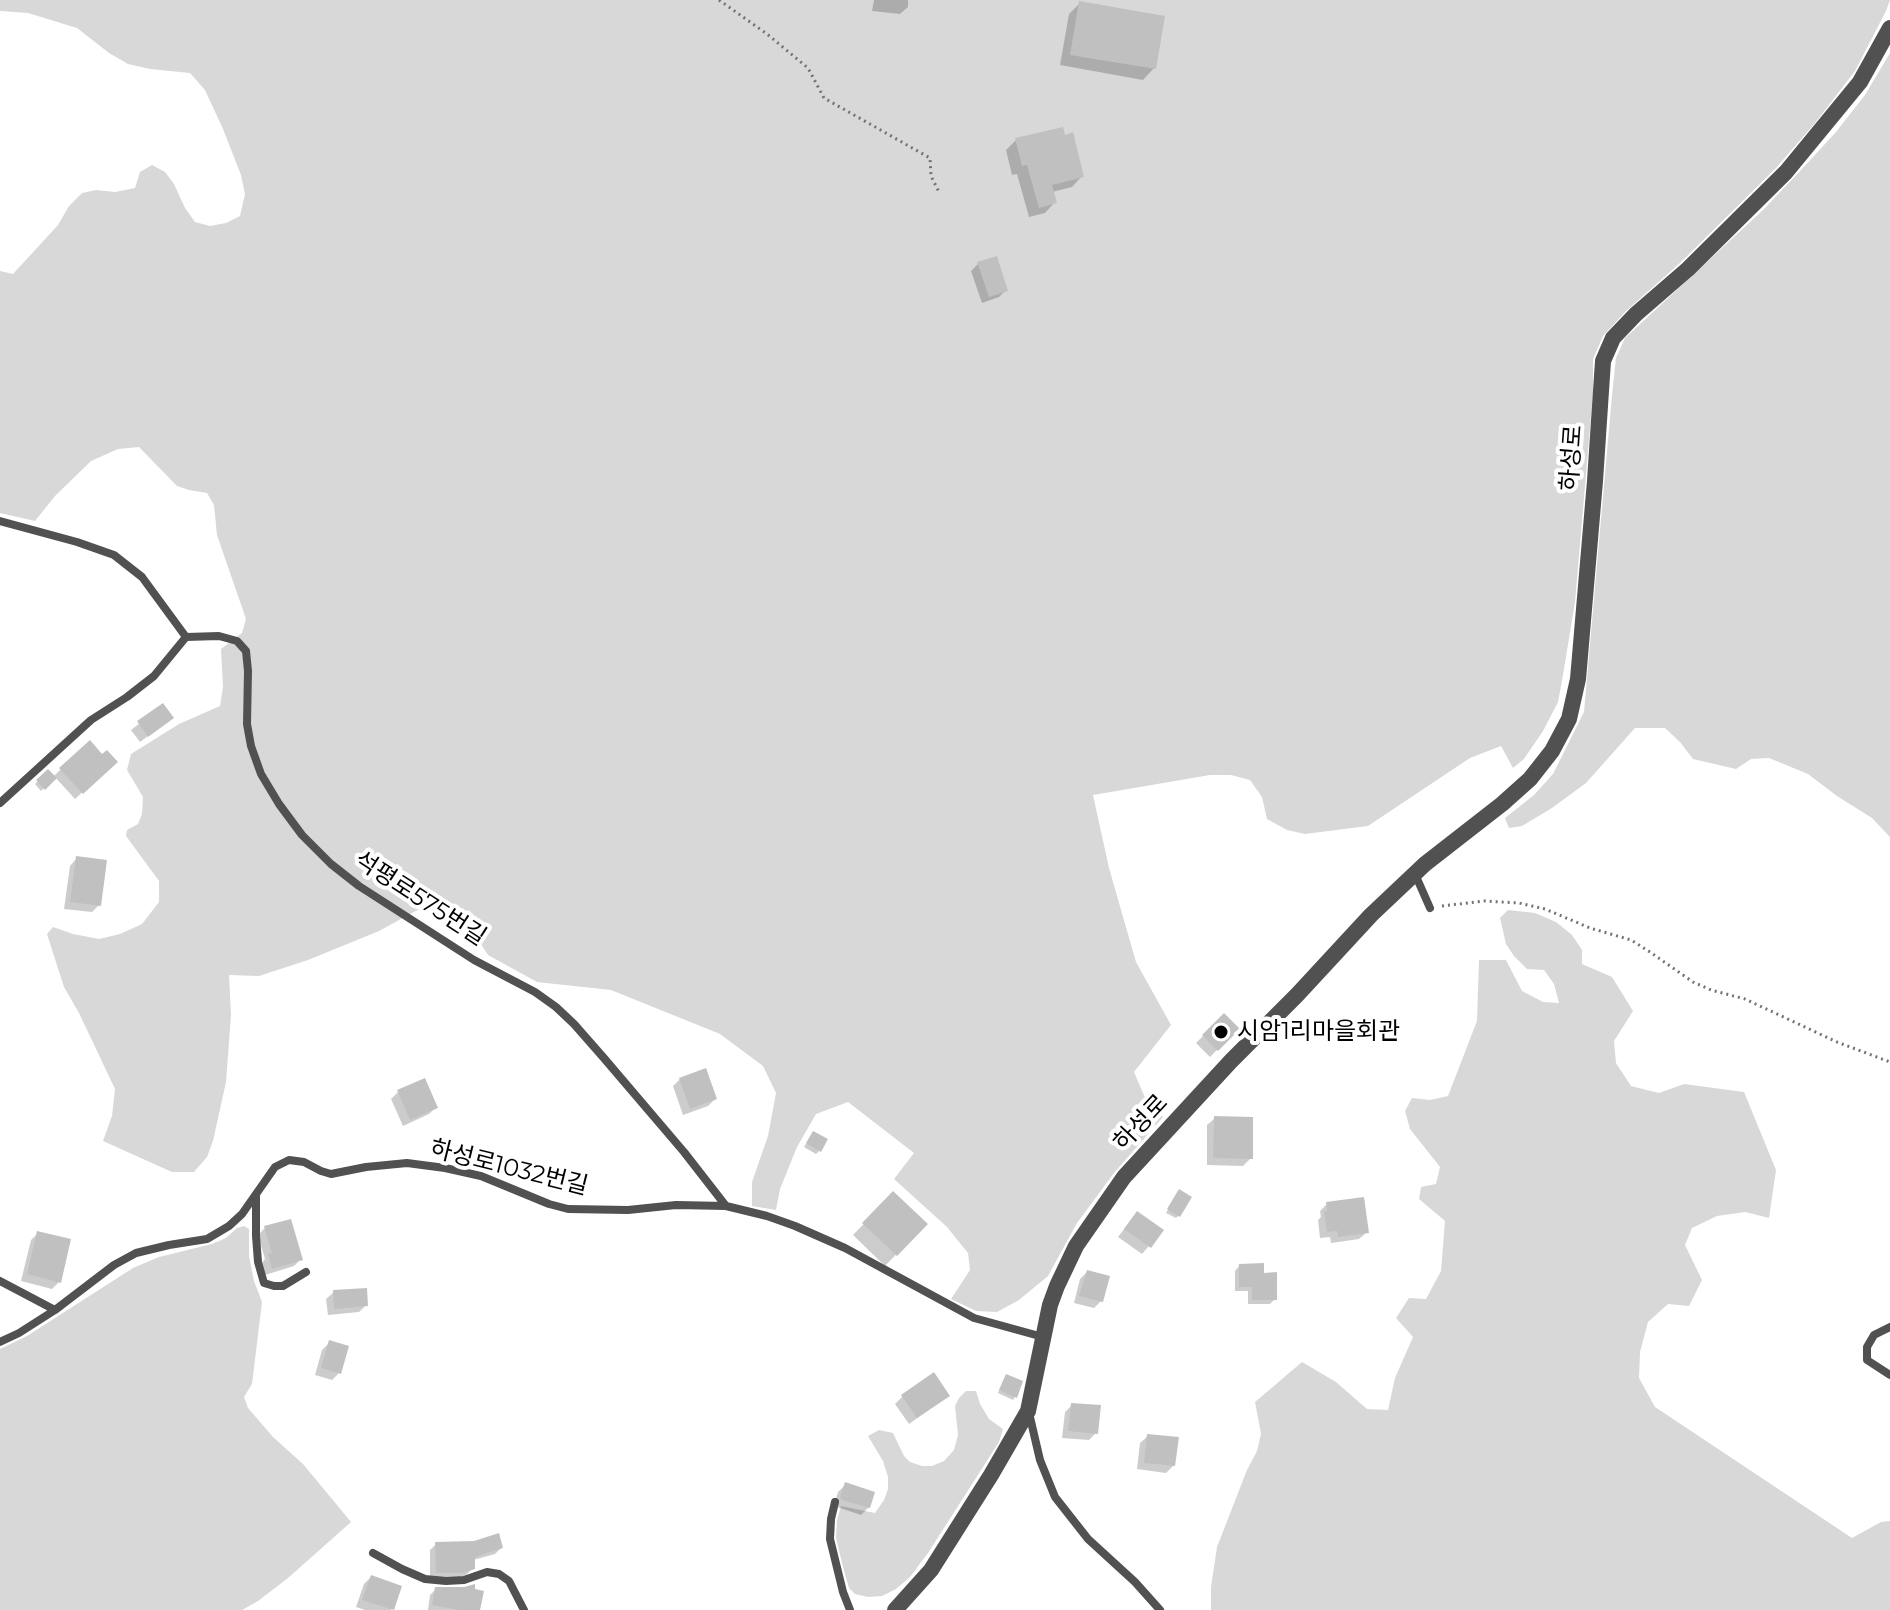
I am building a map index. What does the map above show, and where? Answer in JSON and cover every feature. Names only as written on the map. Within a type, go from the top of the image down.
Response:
[{"type":"street","name":"하성로","points":[[895,1610],[931,1570],[1028,1411],[1050,1305],[1065,1267],[1124,1177],[1371,915],[1415,873],[1530,779],[1552,751],[1569,719],[1578,679],[1603,361],[1613,338],[1786,172],[1860,82],[1890,28]]},
{"type":"lane","points":[[0,521],[114,555],[142,577],[186,637],[154,676],[91,720],[0,803]]},
{"type":"lane","name":"석평로575번길","points":[[186,637],[219,636],[237,641],[246,651],[249,694],[247,724],[251,746],[261,774],[302,835],[359,886],[474,960],[535,992],[556,1007],[603,1057],[726,1206]]},
{"type":"lane","points":[[1415,873],[1430,908]]},
{"type":"lane","name":"하성로1032번길","points":[[0,1342],[55,1310],[114,1265],[136,1253],[207,1239],[229,1226],[242,1214],[275,1167],[289,1160],[304,1162],[331,1174],[407,1163],[445,1168],[481,1176],[568,1209],[726,1206],[767,1216],[845,1248],[974,1318],[1044,1337]]},
{"type":"lane","points":[[256,1194],[258,1262],[264,1283],[283,1286],[306,1272]]},
{"type":"lane","points":[[0,1281],[55,1310]]},
{"type":"lane","points":[[1890,1327],[1874,1335],[1867,1347],[1867,1360],[1890,1375]]},
{"type":"lane","name":"하성로","points":[[1028,1411],[1040,1460],[1055,1497],[1088,1539],[1160,1610]]},
{"type":"lane","points":[[835,1502],[830,1539],[850,1610]]},
{"type":"lane","points":[[373,1553],[425,1579],[464,1580],[487,1572],[499,1574],[509,1581],[524,1610]]},
{"type":"path","points":[[719,0],[808,68],[824,98],[930,158],[931,176],[940,194]]},
{"type":"path","points":[[1430,908],[1484,901],[1519,903],[1545,909],[1579,924],[1631,940],[1693,982],[1769,1009],[1837,1042],[1890,1062]]},
{"type":"shaded area","points":[[0,0],[1890,0],[1855,71],[1815,123],[1776,168],[1603,336],[1593,359],[1593,393],[1575,602],[1558,702],[1524,759],[1513,768],[1501,746],[1470,758],[1368,826],[1305,834],[1287,830],[1267,819],[1262,797],[1250,780],[1231,775],[1210,775],[1093,795],[1109,868],[1136,962],[1171,1025],[1134,1072],[1146,1100],[1163,1117],[1114,1173],[1077,1223],[1048,1276],[1019,1300],[997,1312],[976,1311],[951,1299],[970,1270],[968,1253],[947,1227],[894,1179],[914,1153],[848,1102],[816,1114],[797,1147],[780,1189],[776,1210],[752,1206],[752,1182],[768,1136],[776,1093],[763,1066],[720,1034],[611,990],[537,982],[488,955],[473,932],[421,908],[379,931],[308,960],[259,976],[229,975],[231,1015],[226,1082],[213,1141],[207,1157],[194,1172],[172,1172],[103,1141],[112,1116],[115,1089],[64,987],[47,934],[53,927],[99,939],[120,934],[142,924],[159,902],[159,881],[126,836],[127,830],[138,824],[142,814],[143,797],[127,770],[131,754],[179,724],[220,706],[223,687],[221,649],[242,633],[246,619],[217,535],[214,505],[207,493],[177,486],[139,447],[118,449],[91,461],[55,496],[35,521],[0,513],[0,271],[13,274],[58,225],[69,206],[82,193],[135,188],[140,172],[152,165],[165,172],[195,222],[210,226],[240,216],[245,194],[223,129],[205,90],[190,73],[128,64],[77,28],[28,13],[0,11]]},
{"type":"shaded area","points":[[1890,53],[1890,837],[1872,818],[1808,774],[1769,758],[1751,759],[1736,769],[1693,759],[1665,728],[1635,728],[1586,783],[1522,826],[1509,828],[1505,818],[1534,795],[1553,774],[1584,712],[1616,358],[1625,338],[1764,209],[1800,171],[1865,95]]},
{"type":"shaded area","points":[[1508,910],[1535,913],[1556,922],[1572,935],[1582,950],[1582,964],[1612,977],[1633,1011],[1614,1041],[1616,1063],[1631,1086],[1659,1093],[1684,1084],[1744,1092],[1776,1170],[1769,1218],[1745,1212],[1717,1216],[1692,1228],[1685,1245],[1702,1280],[1689,1306],[1668,1304],[1648,1322],[1640,1352],[1639,1378],[1655,1407],[1852,1538],[1881,1522],[1890,1521],[1890,1610],[1211,1610],[1217,1547],[1257,1451],[1261,1434],[1255,1402],[1302,1362],[1336,1382],[1367,1409],[1388,1410],[1395,1378],[1413,1337],[1396,1318],[1409,1298],[1426,1299],[1441,1271],[1445,1221],[1419,1199],[1421,1187],[1436,1184],[1440,1167],[1410,1129],[1405,1111],[1412,1098],[1430,1100],[1448,1096],[1477,1021],[1479,960],[1506,960],[1522,991],[1543,1002],[1559,1003],[1554,984],[1544,970],[1527,969],[1506,944],[1500,918]]},
{"type":"shaded area","points":[[244,1226],[249,1229],[249,1256],[262,1302],[252,1384],[244,1397],[248,1408],[273,1437],[303,1464],[351,1522],[288,1578],[242,1610],[0,1610],[0,1349],[27,1336],[133,1268],[159,1257],[212,1244]]},
{"type":"shaded area","points":[[966,1391],[976,1391],[989,1419],[1003,1429],[999,1442],[910,1577],[882,1596],[855,1594],[849,1588],[836,1538],[841,1506],[875,1513],[888,1489],[883,1461],[868,1436],[879,1430],[893,1433],[904,1456],[922,1466],[944,1461],[954,1450],[958,1435],[955,1406]]},
{"type":"building","points":[[1079,1],[1165,16],[1156,69],[1070,55]]},
{"type":"building","points":[[1063,127],[1065,135],[1073,132],[1084,177],[1052,185],[1057,203],[1039,208],[1027,165],[1022,166],[1015,138]]},
{"type":"building","points":[[997,256],[1008,291],[989,297],[977,262]]},
{"type":"building","points":[[163,703],[174,718],[148,737],[137,721]]},
{"type":"building","points":[[90,740],[102,754],[107,750],[118,762],[83,794],[59,768]]},
{"type":"building","points":[[48,769],[57,778],[45,790],[36,780]]},
{"type":"building","points":[[76,856],[107,860],[101,906],[70,902]]},
{"type":"building","name":"시암1리마을회관","points":[[1224,1013],[1240,1029],[1218,1051],[1202,1035]]},
{"type":"building","points":[[706,1068],[717,1099],[690,1109],[679,1078]]},
{"type":"building","points":[[425,1078],[438,1108],[410,1120],[397,1090]]},
{"type":"building","points":[[1214,1116],[1253,1117],[1253,1159],[1213,1158]]},
{"type":"building","points":[[813,1131],[828,1139],[821,1152],[806,1143]]},
{"type":"building","points":[[1179,1189],[1192,1197],[1180,1217],[1167,1209]]},
{"type":"building","points":[[893,1191],[928,1224],[897,1256],[862,1223]]},
{"type":"building","points":[[1364,1197],[1369,1233],[1338,1237],[1337,1231],[1327,1232],[1326,1202]]},
{"type":"building","points":[[1137,1211],[1164,1230],[1151,1248],[1124,1229]]},
{"type":"building","points":[[291,1219],[303,1260],[272,1269],[268,1254],[272,1253],[264,1226]]},
{"type":"building","points":[[37,1231],[71,1239],[61,1283],[27,1274]]},
{"type":"building","points":[[1264,1263],[1264,1273],[1277,1272],[1277,1300],[1252,1300],[1252,1287],[1239,1287],[1239,1264]]},
{"type":"building","points":[[1087,1270],[1110,1276],[1103,1302],[1079,1296]]},
{"type":"building","points":[[367,1288],[368,1306],[334,1309],[333,1290]]},
{"type":"building","points":[[329,1340],[349,1346],[341,1374],[321,1368]]},
{"type":"building","points":[[934,1372],[950,1396],[917,1418],[901,1395]]},
{"type":"building","points":[[1006,1374],[1023,1381],[1017,1398],[999,1390]]},
{"type":"building","points":[[1071,1403],[1101,1405],[1098,1434],[1068,1431]]},
{"type":"building","points":[[1147,1434],[1179,1437],[1175,1466],[1144,1463]]},
{"type":"building","points":[[845,1482],[875,1492],[870,1508],[842,1500],[840,1497]]},
{"type":"building","points":[[499,1533],[503,1548],[475,1557],[475,1569],[463,1573],[436,1573],[435,1542],[474,1541]]},
{"type":"building","points":[[371,1575],[402,1586],[394,1610],[362,1600]]},
{"type":"building","points":[[475,1584],[475,1589],[484,1591],[480,1610],[432,1605],[435,1587]]},
{"type":"place","name":"시암1리마을회관","points":[[1221,1032]]}]
